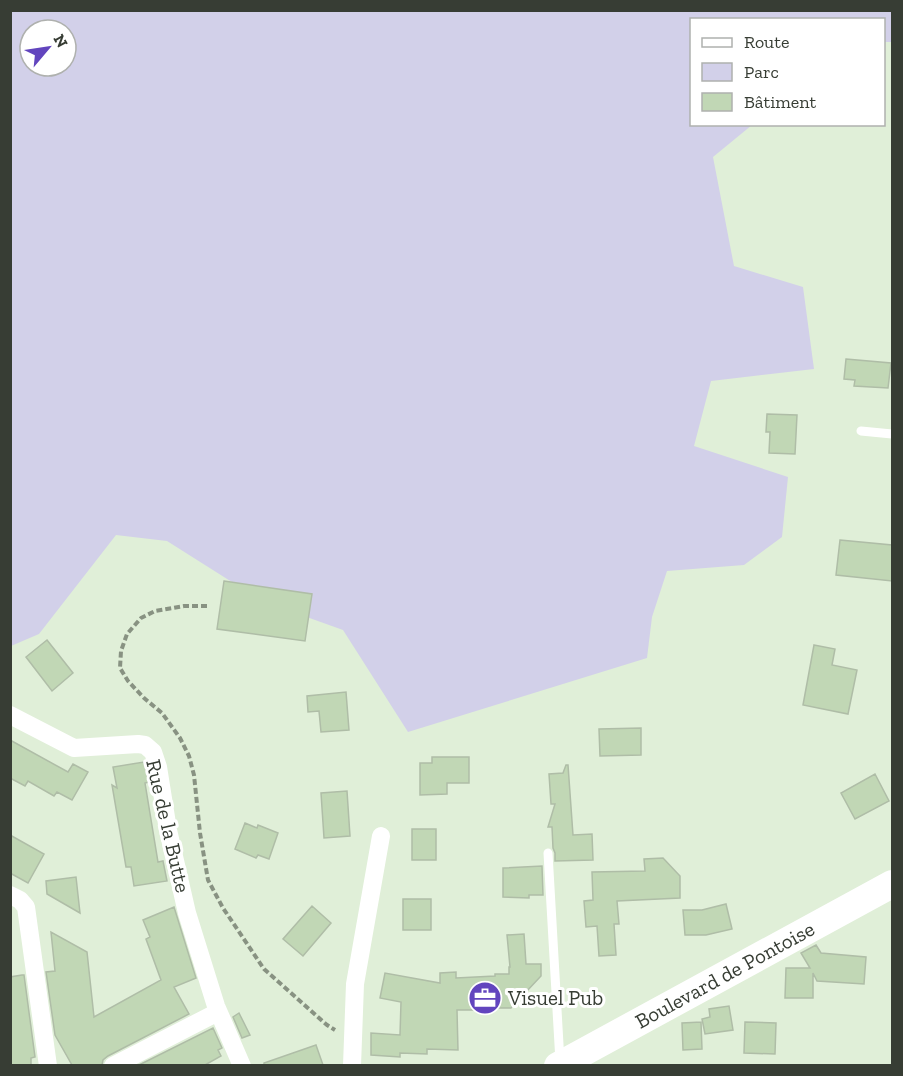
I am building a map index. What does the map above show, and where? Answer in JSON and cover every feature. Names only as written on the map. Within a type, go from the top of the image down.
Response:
[{"type":"main road","name":"Boulevard de Pontoise","points":[[559,1065],[892,884]]},
{"type":"street","name":"Rue de la Butte","points":[[10,715],[74,748],[138,744],[145,745],[153,752],[187,913],[218,1012],[237,1063]]},
{"type":"street","points":[[352,1065],[355,984],[381,836]]},
{"type":"street","points":[[10,895],[20,900],[26,907],[48,1065]]},
{"type":"street","points":[[113,1065],[218,1012]]},
{"type":"lane","points":[[861,431],[892,434]]},
{"type":"lane","points":[[548,853],[559,1065]]},
{"type":"path","points":[[207,606],[184,606],[155,611],[141,618],[126,634],[121,651],[120,668],[128,681],[162,713],[180,738],[189,756],[194,775],[208,880],[223,908],[264,969],[327,1025],[353,1042]]},
{"type":"green space","points":[[11,11],[892,11],[892,42],[885,42],[885,18],[690,18],[690,126],[751,126],[713,157],[734,266],[803,287],[814,369],[711,381],[694,446],[788,477],[782,537],[744,565],[667,571],[652,617],[647,658],[408,732],[343,630],[262,601],[167,541],[116,535],[39,634],[11,646]]},
{"type":"building","points":[[846,359],[891,363],[888,388],[854,386],[855,380],[844,379]]},
{"type":"building","points":[[767,414],[797,415],[795,454],[769,453],[770,432],[766,432]]},
{"type":"building","points":[[840,540],[892,545],[892,581],[836,575]]},
{"type":"building","points":[[224,581],[312,594],[305,641],[217,629]]},
{"type":"building","points":[[47,640],[73,673],[52,691],[26,657]]},
{"type":"building","points":[[814,645],[835,649],[832,665],[857,670],[848,714],[803,705]]},
{"type":"building","points":[[346,692],[349,730],[321,732],[319,711],[308,712],[307,696]]},
{"type":"building","points":[[641,728],[641,755],[600,756],[599,729]]},
{"type":"building","points":[[10,740],[68,772],[73,764],[88,772],[72,800],[57,792],[54,796],[28,781],[25,786],[10,778]]},
{"type":"building","points":[[432,757],[469,757],[469,783],[447,783],[447,794],[420,795],[420,763],[432,763]]},
{"type":"building","points":[[144,762],[149,782],[145,783],[158,862],[163,861],[167,881],[134,886],[131,867],[126,867],[112,785],[117,788],[113,767]]},
{"type":"building","points":[[568,765],[573,835],[592,834],[593,860],[555,861],[552,827],[548,827],[555,804],[551,804],[549,774],[563,773]]},
{"type":"building","points":[[875,774],[889,801],[855,819],[841,793]]},
{"type":"building","points":[[347,791],[350,836],[324,838],[321,793]]},
{"type":"building","points":[[245,823],[257,828],[258,825],[278,833],[269,859],[258,855],[256,858],[235,849]]},
{"type":"building","points":[[412,829],[436,829],[436,860],[412,860]]},
{"type":"building","points":[[10,835],[44,854],[28,883],[10,873]]},
{"type":"building","points":[[663,858],[680,876],[680,898],[617,901],[619,924],[614,924],[616,955],[599,956],[597,926],[586,927],[584,901],[593,900],[592,872],[645,871],[644,859]]},
{"type":"building","points":[[542,866],[543,895],[529,895],[529,898],[503,897],[503,868]]},
{"type":"building","points":[[76,877],[80,913],[47,894],[46,881]]},
{"type":"building","points":[[403,899],[431,899],[431,930],[403,930]]},
{"type":"building","points":[[726,904],[732,929],[706,935],[685,935],[683,910],[702,910]]},
{"type":"building","points":[[312,906],[331,923],[303,956],[283,939]]},
{"type":"building","points":[[174,907],[196,978],[174,987],[189,1014],[108,1056],[103,1060],[102,1065],[72,1065],[55,1035],[46,972],[55,971],[51,932],[87,952],[94,1017],[161,980],[146,939],[150,937],[143,920]]},
{"type":"building","points":[[524,934],[526,964],[541,964],[541,976],[511,1008],[457,1010],[458,1050],[427,1049],[427,1054],[400,1053],[400,1057],[371,1055],[371,1033],[400,1035],[401,1002],[380,998],[385,973],[440,983],[440,973],[456,972],[456,978],[509,974],[507,935]]},
{"type":"building","points":[[816,945],[821,953],[866,957],[864,984],[817,981],[813,973],[813,998],[785,998],[786,968],[810,968],[801,953]]},
{"type":"building","points":[[24,975],[35,1057],[31,1058],[31,1065],[10,1065],[10,977]]},
{"type":"building","points":[[729,1006],[733,1030],[705,1034],[702,1019],[710,1017],[709,1009]]},
{"type":"building","points":[[239,1013],[250,1035],[242,1038],[233,1017]]},
{"type":"building","points":[[701,1022],[702,1049],[683,1050],[682,1023]]},
{"type":"building","points":[[745,1022],[776,1023],[775,1054],[744,1053]]},
{"type":"building","points":[[213,1028],[222,1048],[218,1050],[221,1056],[205,1065],[139,1065]]},
{"type":"building","points":[[316,1045],[323,1065],[264,1065],[264,1063]]},
{"type":"place","name":"Visuel Pub","points":[[485,998]]}]
